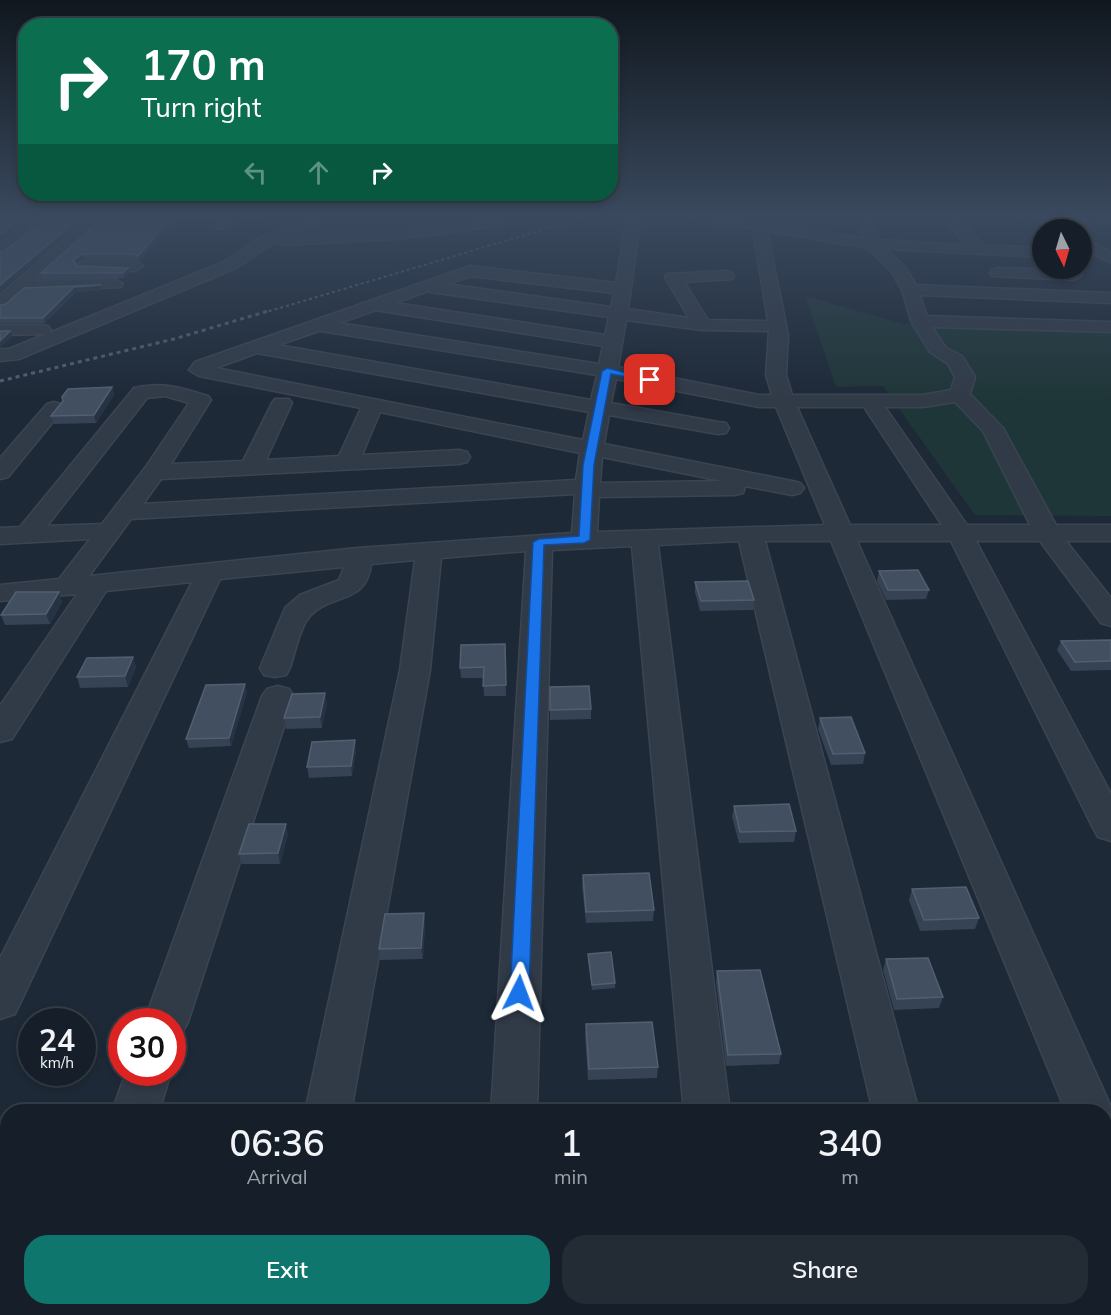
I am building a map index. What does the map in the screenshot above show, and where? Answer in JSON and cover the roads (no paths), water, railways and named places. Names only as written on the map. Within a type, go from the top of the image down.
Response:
[{"type":"street","points":[[0,305],[27,277]]},
{"type":"street","points":[[0,355],[12,355],[200,277]]},
{"type":"street","points":[[454,277],[315,325],[202,366],[199,370],[592,446],[792,488]]},
{"type":"street","points":[[532,277],[623,289]]},
{"type":"street","points":[[584,540],[592,446],[625,277]]},
{"type":"street","points":[[673,277],[702,325]]},
{"type":"street","points":[[768,277],[779,335],[776,375],[784,402],[1087,1104]]},
{"type":"street","points":[[903,277],[910,290],[920,321],[939,352],[955,360],[965,377],[960,395]]},
{"type":"street","points":[[1080,279],[1111,298]]},
{"type":"street","points":[[18,286],[115,284]]},
{"type":"street","points":[[429,287],[702,325],[776,326]]},
{"type":"street","points":[[910,290],[1111,298]]},
{"type":"street","points":[[0,305],[24,306]]},
{"type":"street","points":[[375,305],[613,342]]},
{"type":"street","points":[[920,321],[1111,327]]},
{"type":"street","points":[[315,325],[607,371],[759,401],[871,402],[879,399],[923,401],[960,395]]},
{"type":"street","points":[[0,330],[42,330]]},
{"type":"street","points":[[255,347],[718,428]]},
{"type":"street","points":[[27,535],[141,392],[166,390],[199,398],[201,402],[154,472],[68,586]]},
{"type":"street","points":[[960,395],[992,428],[1047,533],[1111,617]]},
{"type":"street","points":[[871,402],[959,532],[1111,828]]},
{"type":"street","points":[[252,465],[282,404]]},
{"type":"street","points":[[348,461],[373,405]]},
{"type":"street","points":[[0,472],[54,408]]},
{"type":"street","points":[[154,472],[252,465],[459,457]]},
{"type":"street","points":[[0,536],[27,535],[115,522],[588,488],[820,488]]},
{"type":"street","points":[[0,593],[358,556],[539,542],[750,533],[1111,533]]},
{"type":"street","points":[[750,533],[894,1104]]},
{"type":"street","points":[[644,537],[706,1104]]},
{"type":"street","points":[[514,1104],[539,542]]},
{"type":"street","points":[[330,1104],[415,670],[429,550]]},
{"type":"street","points":[[171,1008],[276,682],[295,614],[310,601],[349,586],[356,577],[358,556]]},
{"type":"street","points":[[0,1001],[211,570]]},
{"type":"street","points":[[0,731],[98,582]]},
{"type":"street","points":[[138,1104],[143,1086]]},
{"type":"railway","points":[[263,313],[383,277]]},
{"type":"railway","points":[[0,381],[174,339],[268,311]]}]
